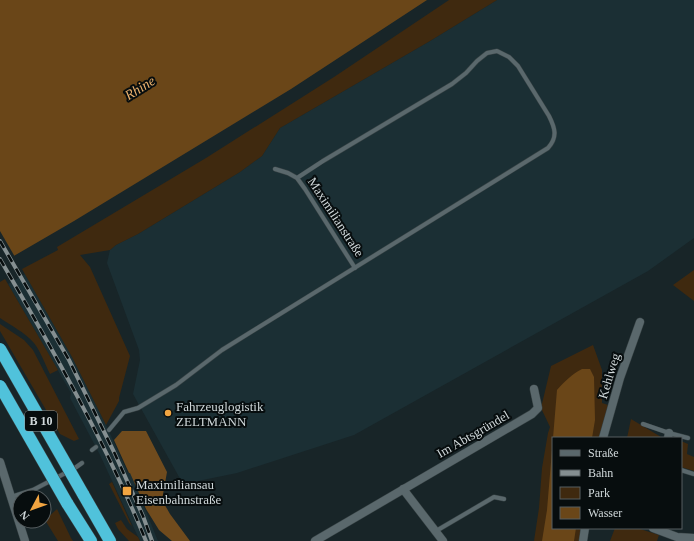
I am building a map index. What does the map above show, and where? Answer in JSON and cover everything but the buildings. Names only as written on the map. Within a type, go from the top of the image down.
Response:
[{"type":"highway","name":"B 10","points":[[0,349],[110,541]]},
{"type":"highway","name":"B 10","points":[[0,386],[67,503],[91,541]]},
{"type":"street","name":"Kehlweg","points":[[604,437],[620,378],[640,322]]},
{"type":"street","name":"Im Abtsgründel","points":[[403,489],[532,414],[538,408],[534,389]]},
{"type":"street","points":[[0,462],[25,541]]},
{"type":"street","points":[[315,541],[403,489],[443,541]]},
{"type":"street","points":[[583,541],[585,529]]},
{"type":"street","points":[[656,529],[677,536],[694,538]]},
{"type":"lane","points":[[109,430],[124,412],[138,408],[164,392],[222,350],[548,148],[555,138],[554,125],[518,66],[509,57],[497,51],[487,53],[452,84],[297,178]]},
{"type":"lane","name":"Maximilianstraße","points":[[275,169],[288,173],[297,178],[355,268]]},
{"type":"lane","points":[[643,424],[668,436],[678,437]]},
{"type":"lane","points":[[682,437],[688,438]]},
{"type":"lane","points":[[11,497],[33,490],[82,463]]},
{"type":"lane","points":[[682,470],[694,474]]},
{"type":"lane","points":[[435,531],[494,497],[504,499]]},
{"type":"shaded area","points":[[497,0],[694,0],[694,238],[648,271],[354,435],[237,473],[183,484],[133,394],[140,360],[139,350],[107,263],[110,250],[116,245],[138,234],[240,172],[262,156],[280,128],[430,41]]},
{"type":"shaded area","points":[[25,274],[72,357],[128,473],[130,472],[158,541],[140,541],[100,455],[70,398],[71,393],[8,284]]},
{"type":"shaded area","points":[[122,431],[146,431],[167,472],[162,500],[170,514],[190,541],[172,541],[159,530],[146,509],[114,440]]},
{"type":"green space","points":[[449,0],[497,0],[430,41],[280,128],[262,156],[240,172],[138,234],[116,245],[110,250],[80,255],[90,267],[130,356],[119,401],[106,425],[72,357],[22,269],[58,250],[57,247],[206,158],[334,77]]},
{"type":"green space","points":[[694,270],[694,301],[673,285]]},
{"type":"green space","points":[[5,279],[58,370],[50,374],[34,343],[22,332],[0,318],[0,282]]},
{"type":"green space","points":[[0,324],[24,340],[33,350],[79,439],[74,441],[60,434],[0,331]]},
{"type":"green space","points":[[593,345],[602,370],[602,403],[608,405],[599,437],[552,437],[552,529],[582,529],[580,541],[534,541],[539,508],[542,468],[550,427],[541,408],[551,366]]},
{"type":"green space","points":[[631,419],[661,437],[627,437]]},
{"type":"green space","points":[[682,441],[688,444],[687,454],[694,457],[694,471],[682,467]]},
{"type":"green space","points":[[112,482],[132,526],[109,484]]},
{"type":"green space","points":[[57,509],[73,541],[58,541],[51,529],[52,529],[52,514]]},
{"type":"green space","points":[[121,520],[127,529],[138,537],[140,541],[129,541],[118,529],[115,523]]},
{"type":"green space","points":[[615,529],[640,529],[659,535],[657,541],[610,541]]},
{"type":"water","name":"Rhine","points":[[0,0],[427,0],[291,89],[74,221],[0,264]]},
{"type":"water","points":[[582,369],[590,369],[594,377],[595,420],[592,437],[553,437],[557,390],[568,378]]},
{"type":"water","points":[[552,450],[552,529],[576,529],[574,541],[542,541],[547,510]]},
{"type":"pier","points":[[0,231],[15,257],[0,266]]},
{"type":"railway","points":[[0,241],[69,360],[114,452],[143,516],[152,541]]},
{"type":"railway","points":[[0,259],[78,397],[114,468],[146,541]]},
{"type":"place","name":"Fahrzeuglogistik ZELTMANN","points":[[168,413]]},
{"type":"place","name":"Maximiliansau Eisenbahnstraße","points":[[127,491]]}]
